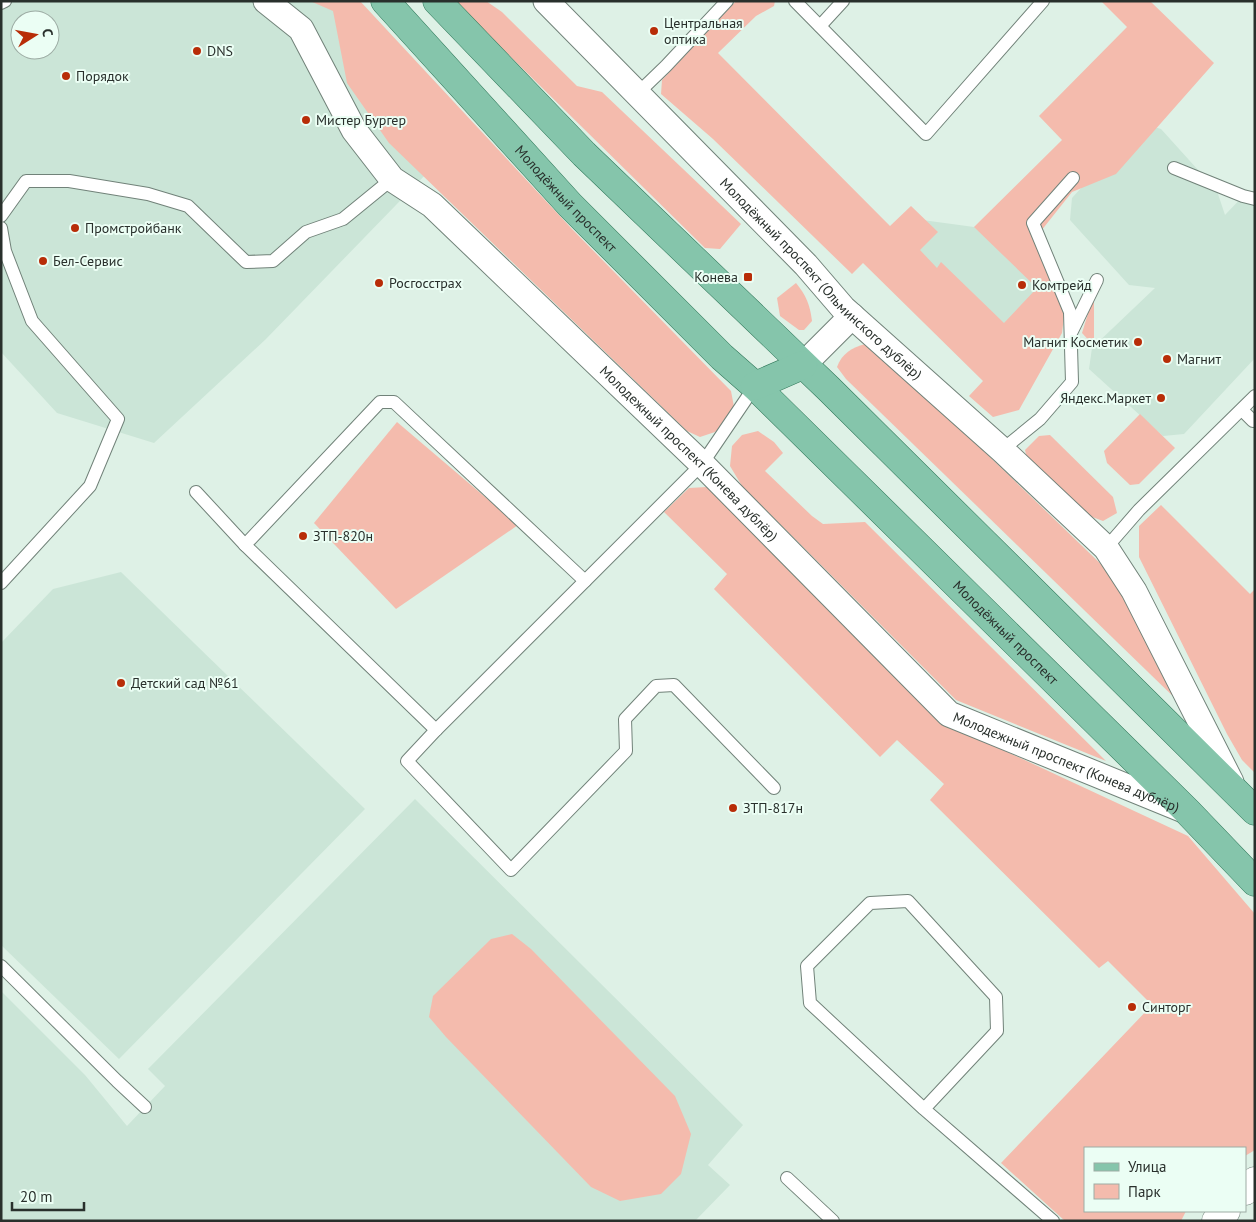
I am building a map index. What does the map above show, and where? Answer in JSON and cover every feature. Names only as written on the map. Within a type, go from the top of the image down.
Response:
[{"type":"main road","name":"Молодёжный проспект","points":[[385,1],[570,205],[722,357],[755,386],[1187,811],[1255,882]]},
{"type":"main road","points":[[437,1],[584,154],[748,310],[1246,802]]},
{"type":"main road","points":[[755,386],[803,364]]},
{"type":"main road","points":[[1246,1190],[1255,1181]]},
{"type":"main road","points":[[1216,1221],[1225,1212]]},
{"type":"street","name":"Молодежный проспект (Конева дублёр)","points":[[266,1],[302,30],[354,130],[392,179],[432,205],[702,464],[949,714],[1187,811]]},
{"type":"street","name":"Молодёжный проспект (Ольминского дублёр)","points":[[546,1],[806,266],[843,308],[1002,450],[1106,548],[1134,591],[1246,802]]},
{"type":"street","points":[[803,364],[852,316]]},
{"type":"lane","points":[[1,3],[6,1]]},
{"type":"lane","points":[[637,94],[727,1]]},
{"type":"lane","points":[[795,1],[926,134],[1043,1]]},
{"type":"lane","points":[[820,26],[843,1]]},
{"type":"lane","points":[[1174,168],[1255,199]]},
{"type":"lane","points":[[1002,450],[1040,419],[1072,382],[1070,312],[1033,223],[1073,178]]},
{"type":"lane","points":[[1,216],[26,181],[70,181],[119,189],[148,194],[188,206],[246,262],[273,261],[306,232],[343,219],[392,179]]},
{"type":"lane","points":[[1,228],[5,251],[32,321],[118,419],[90,486],[1,583]]},
{"type":"lane","points":[[1071,333],[1097,280]]},
{"type":"lane","points":[[755,386],[702,464],[436,730],[408,761],[511,870],[626,751],[625,719],[656,686],[674,685],[774,788]]},
{"type":"lane","points":[[1106,548],[1139,510],[1255,396]]},
{"type":"lane","points":[[245,545],[380,402],[394,402],[585,582]]},
{"type":"lane","points":[[1242,410],[1253,421]]},
{"type":"lane","points":[[196,492],[245,545],[436,730]]},
{"type":"lane","points":[[924,1109],[996,1031],[996,997],[908,901],[870,903],[807,966],[810,1003],[924,1109],[1053,1221]]},
{"type":"lane","points":[[1,966],[117,1081],[146,1107]]},
{"type":"lane","points":[[787,1178],[833,1221]]},
{"type":"shaded area","points":[[1,1],[326,1],[461,138],[266,339],[154,443],[57,413],[1,352]]},
{"type":"shaded area","points":[[1141,123],[1161,129],[1217,191],[1225,215],[1248,191],[1255,192],[1255,358],[1184,434],[1163,436],[1089,369],[1092,348],[1155,288],[1129,285],[1070,220],[1072,198]]},
{"type":"shaded area","points":[[1002,213],[1046,271],[1018,340],[905,273],[915,219],[974,227]]},
{"type":"shaded area","points":[[121,572],[365,809],[119,1059],[1,945],[1,643],[53,589]]},
{"type":"shaded area","points":[[415,799],[743,1125],[708,1165],[730,1185],[695,1221],[1,1221],[1,991],[85,1075],[127,1126],[165,1086],[148,1069]]},
{"type":"green space","points":[[310,1],[360,1],[572,229],[731,391],[735,412],[715,432],[700,437],[687,431],[389,143],[347,83],[333,11]]},
{"type":"green space","points":[[454,1],[486,1],[502,12],[577,86],[602,92],[741,224],[720,249],[705,248]]},
{"type":"green space","points":[[736,1],[775,1],[774,6],[756,16],[718,53],[890,226],[911,206],[938,232],[920,250],[937,268],[941,262],[1004,323],[1037,288],[974,227],[1062,140],[1039,116],[1127,27],[1101,1],[1150,1],[1214,63],[1116,174],[1072,192],[1037,236],[1065,309],[1062,333],[1019,410],[993,417],[969,396],[983,381],[863,263],[852,274],[713,139],[661,94],[662,80]]},
{"type":"green space","points":[[796,283],[805,296],[811,315],[812,321],[804,330],[799,330],[780,316],[777,298]]},
{"type":"green space","points":[[1094,294],[1094,346],[1082,333]]},
{"type":"green space","points":[[865,344],[878,349],[1106,569],[1129,602],[1182,705],[846,379],[837,367],[839,362],[848,352]]},
{"type":"green space","points":[[1140,414],[1175,448],[1139,484],[1130,485],[1107,463],[1104,451]]},
{"type":"green space","points":[[397,422],[518,525],[396,609],[314,523]]},
{"type":"green space","points":[[758,431],[774,442],[783,453],[765,471],[812,516],[823,524],[865,522],[1106,761],[956,700],[742,486],[730,466],[732,446],[742,435]]},
{"type":"green space","points":[[1050,435],[1113,497],[1117,513],[1103,521],[1087,515],[1028,463],[1025,450],[1039,436]]},
{"type":"green space","points":[[707,487],[943,722],[1188,836],[1255,914],[1255,1150],[1246,1155],[1246,1147],[1084,1147],[1084,1212],[1186,1212],[1181,1221],[1065,1221],[1001,1163],[1152,1005],[1108,961],[1099,968],[930,800],[944,784],[897,740],[880,757],[714,589],[727,574],[664,512],[689,488]]},
{"type":"green space","points":[[1161,505],[1250,594],[1255,589],[1255,773],[1242,760],[1227,734],[1139,557],[1139,526]]},
{"type":"green space","points":[[512,934],[531,949],[675,1096],[691,1134],[681,1174],[661,1194],[620,1201],[591,1187],[429,1017],[433,996],[491,939]]},
{"type":"place","name":"Центральная оптика","points":[[654,31]]},
{"type":"place","name":"DNS","points":[[197,51]]},
{"type":"place","name":"Порядок","points":[[66,76]]},
{"type":"place","name":"Мистер Бургер","points":[[306,120]]},
{"type":"place","name":"Промстройбанк","points":[[75,228]]},
{"type":"place","name":"Бел-Сервис","points":[[43,261]]},
{"type":"place","name":"Конева","points":[[748,277]]},
{"type":"place","name":"Росгосстрах","points":[[379,283]]},
{"type":"place","name":"Комтрейд","points":[[1022,285]]},
{"type":"place","name":"Магнит Косметик","points":[[1138,342]]},
{"type":"place","name":"Магнит","points":[[1167,359]]},
{"type":"place","name":"Яндекс.Маркет","points":[[1161,398]]},
{"type":"place","name":"ЗТП-820н","points":[[303,536]]},
{"type":"place","name":"Детский сад №61","points":[[121,683]]},
{"type":"place","name":"ЗТП-817н","points":[[733,808]]},
{"type":"place","name":"Синторг","points":[[1132,1007]]}]
